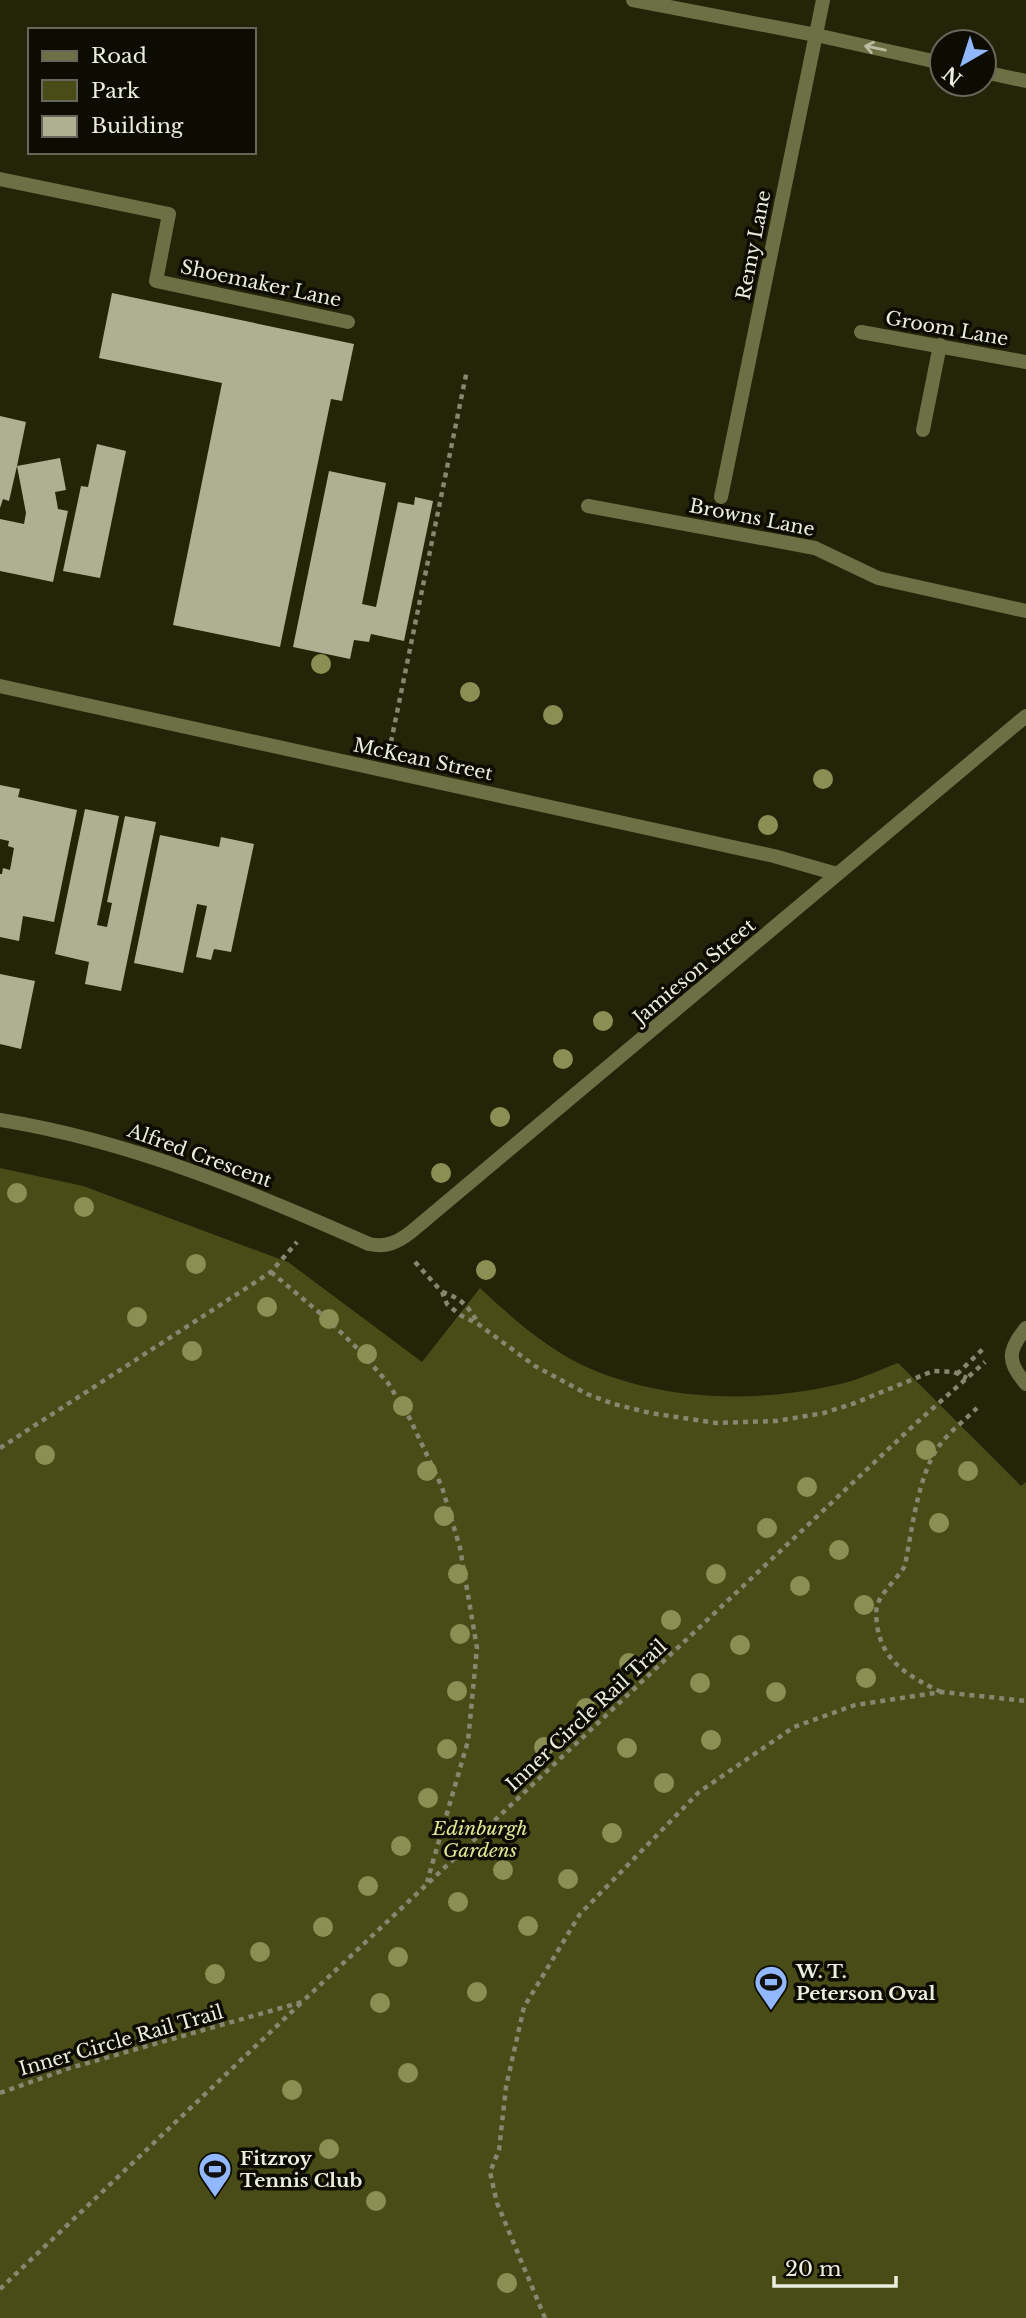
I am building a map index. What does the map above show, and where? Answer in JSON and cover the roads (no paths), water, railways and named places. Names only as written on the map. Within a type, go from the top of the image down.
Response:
[{"type":"street","points":[[633,0],[928,59]]},
{"type":"street","name":"Remy Lane","points":[[722,497],[824,0]]},
{"type":"street","points":[[998,75],[1026,81]]},
{"type":"street","name":"Shoemaker Lane","points":[[0,179],[169,214],[156,281],[348,322]]},
{"type":"street","name":"Groom Lane","points":[[861,332],[1026,362]]},
{"type":"street","points":[[923,430],[940,345]]},
{"type":"street","name":"Browns Lane","points":[[588,506],[815,548],[878,578],[1026,611]]},
{"type":"street","name":"McKean Street","points":[[0,686],[774,856],[837,874]]},
{"type":"street","name":"Jamieson Street","points":[[381,1246],[397,1241],[647,1036],[1026,716]]},
{"type":"street","name":"Alfred Crescent","points":[[0,1120],[75,1134],[164,1160],[369,1244],[381,1246]]},
{"type":"street","points":[[1026,1328],[1014,1343],[1011,1354],[1013,1366],[1026,1384]]},
{"type":"place","name":"W. T. Peterson Oval","points":[[771,2012]]},
{"type":"place","name":"Fitzroy Tennis Club","points":[[215,2199]]},
{"type":"park label","name":"Edinburgh Gardens","points":[[480,1839]]}]
